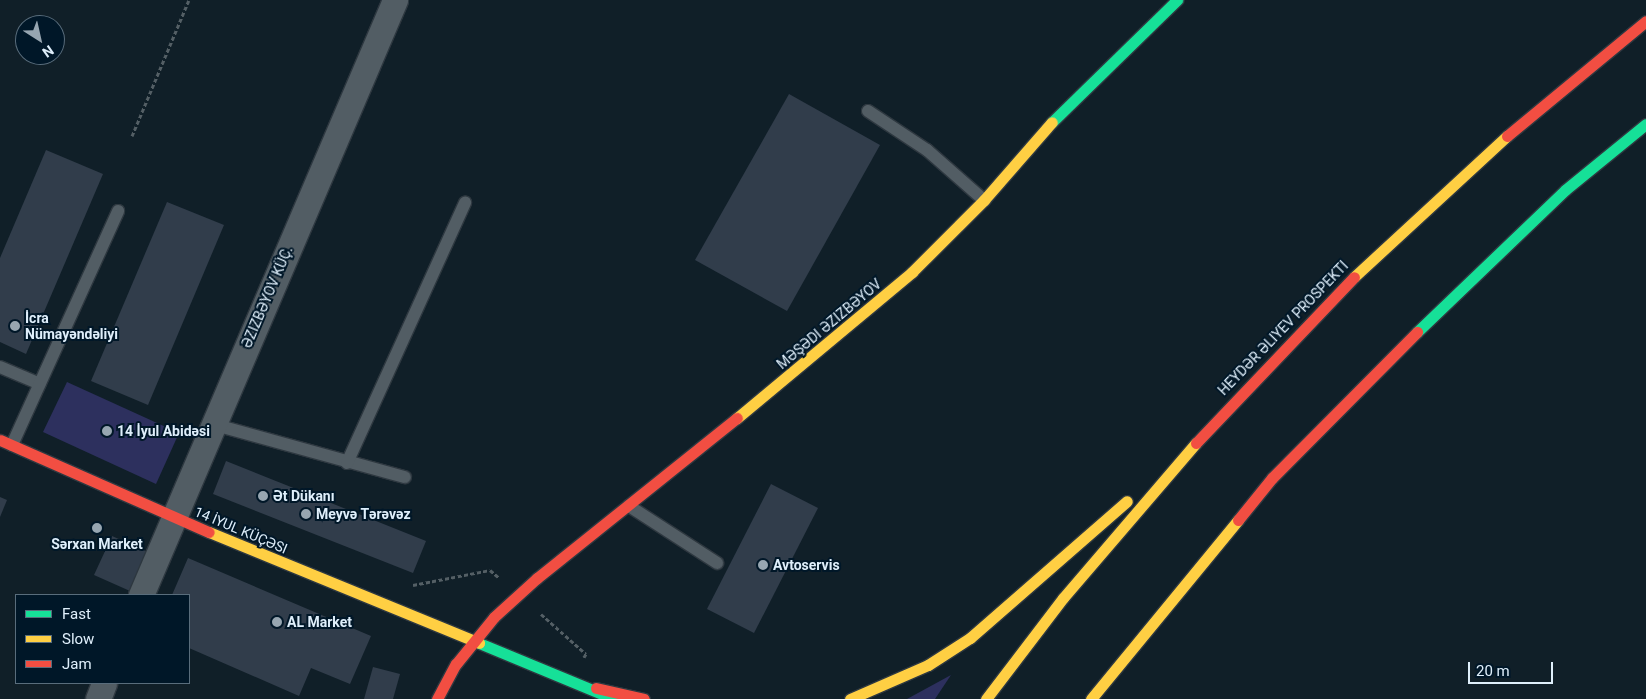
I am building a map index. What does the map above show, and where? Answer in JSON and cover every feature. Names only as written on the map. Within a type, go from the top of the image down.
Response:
[{"type":"main road","name":"MƏŞƏDI ƏZIZBƏYOV","points":[[437,699],[474,640],[537,578],[859,320],[984,200],[1054,120],[1177,0]]},
{"type":"main road","name":"HEYDƏR ƏLIYEV PROSPEKTI","points":[[986,699],[1063,598],[1213,423],[1380,251],[1511,132],[1646,21]]},
{"type":"main road","points":[[1090,699],[1272,478],[1358,388],[1565,190],[1646,124]]},
{"type":"main road","points":[[850,699],[928,665],[984,627],[1213,423]]},
{"type":"main road","name":"14 İYUL KÜÇƏSI","points":[[0,440],[174,518],[596,688]]},
{"type":"main road","points":[[596,688],[614,699]]},
{"type":"main road","points":[[596,688],[644,699]]},
{"type":"street","name":"ƏZIZBƏYOV KÜÇ.","points":[[141,594],[212,424],[395,0]]},
{"type":"street","points":[[98,699],[104,684]]},
{"type":"lane","points":[[868,111],[927,150],[984,200]]},
{"type":"lane","points":[[347,463],[465,203]]},
{"type":"lane","points":[[12,445],[118,211]]},
{"type":"lane","points":[[0,367],[40,384]]},
{"type":"lane","points":[[212,424],[347,463],[405,477]]},
{"type":"lane","points":[[629,506],[717,563]]},
{"type":"path","points":[[132,136],[189,0]]},
{"type":"shaded area","points":[[67,382],[179,433],[156,484],[43,432]]},
{"type":"shaded area","points":[[951,675],[935,699],[907,699]]},
{"type":"building","points":[[789,94],[880,145],[787,311],[695,260]]},
{"type":"building","points":[[46,150],[103,174],[26,354],[0,342],[0,258]]},
{"type":"building","points":[[167,202],[224,225],[148,405],[91,381]]},
{"type":"building","points":[[226,461],[426,541],[413,573],[213,494]]},
{"type":"building","points":[[771,484],[818,508],[754,633],[707,609]]},
{"type":"building","points":[[0,497],[7,500],[0,517]]},
{"type":"building","points":[[112,536],[148,552],[130,591],[94,575]]},
{"type":"building","points":[[188,558],[371,636],[350,684],[311,668],[299,696],[190,648],[190,594],[172,594]]},
{"type":"building","points":[[373,667],[400,674],[393,699],[364,699]]},
{"type":"traffic: fast","points":[[1052,122],[1177,0]]},
{"type":"traffic: fast","points":[[1417,332],[1565,190],[1646,124]]},
{"type":"traffic: fast","points":[[479,643],[614,699]]},
{"type":"traffic: slow","points":[[737,418],[912,272],[984,200],[1052,122]]},
{"type":"traffic: slow","points":[[1354,277],[1507,136]]},
{"type":"traffic: slow","points":[[986,699],[1063,598],[1196,443]]},
{"type":"traffic: slow","points":[[850,699],[928,665],[970,638],[1127,501]]},
{"type":"traffic: slow","points":[[1091,699],[1238,520]]},
{"type":"traffic: slow","points":[[209,532],[479,643]]},
{"type":"traffic: jam","points":[[1507,136],[1646,21]]},
{"type":"traffic: jam","points":[[1196,443],[1354,277]]},
{"type":"traffic: jam","points":[[1238,520],[1272,478],[1417,332]]},
{"type":"traffic: jam","points":[[437,699],[456,664],[494,617],[537,578],[737,418]]},
{"type":"traffic: jam","points":[[0,440],[209,532]]},
{"type":"traffic: jam","points":[[596,688],[644,699]]},
{"type":"place","name":"İcra Nümayəndəliyi","points":[[15,326]]},
{"type":"place","name":"14 İyul Abidəsi","points":[[107,431]]},
{"type":"place","name":"Ət Dükanı","points":[[263,496]]},
{"type":"place","name":"Meyvə Tərəvəz","points":[[306,514]]},
{"type":"place","name":"Sərxan Market","points":[[97,528]]},
{"type":"place","name":"Avtoservis","points":[[763,565]]},
{"type":"place","name":"AL Market","points":[[277,622]]}]
